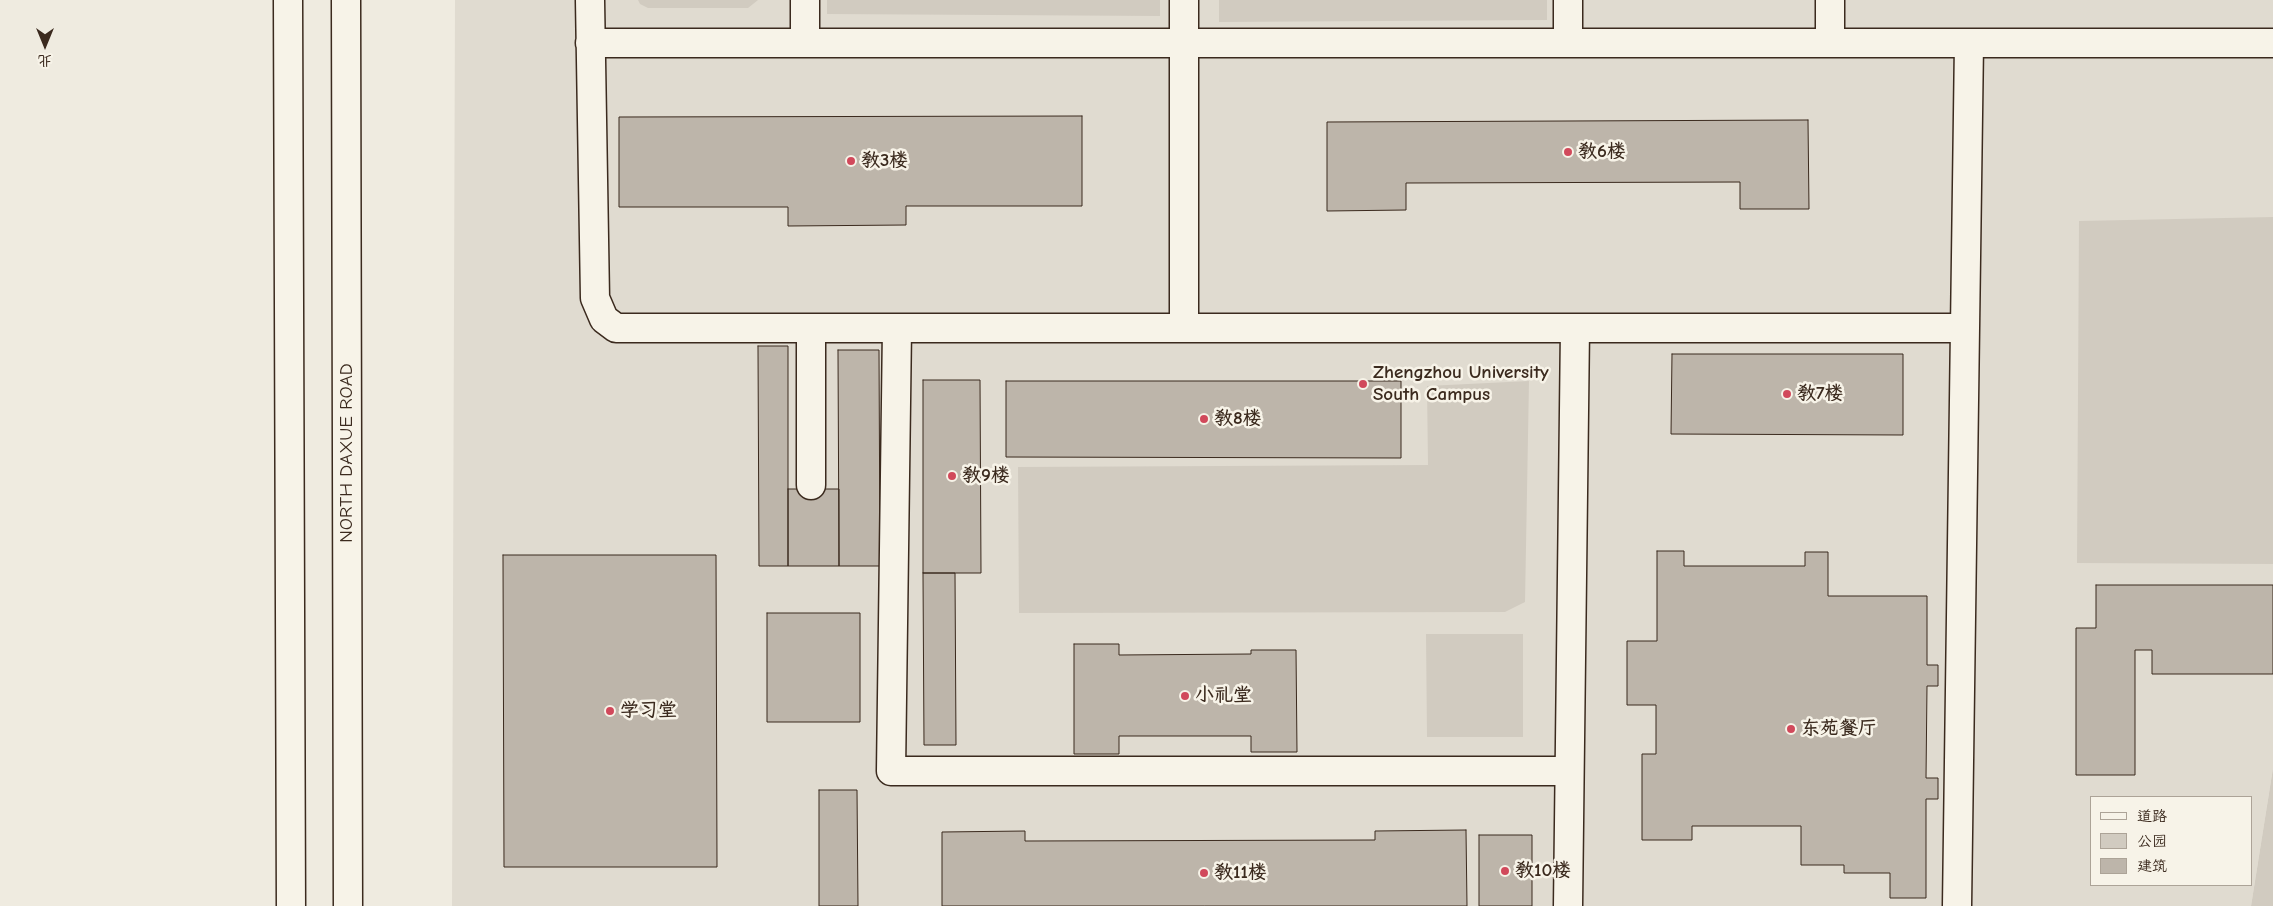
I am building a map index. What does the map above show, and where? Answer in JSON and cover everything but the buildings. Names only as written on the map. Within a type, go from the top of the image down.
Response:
[{"type":"main road","points":[[288,0],[291,906]]},
{"type":"main road","name":"NORTH DAXUE ROAD","points":[[346,0],[348,906]]},
{"type":"main road","points":[[590,0],[595,298],[604,319],[616,328],[1965,328]]},
{"type":"main road","points":[[805,0],[805,43]]},
{"type":"main road","points":[[1184,0],[1184,328]]},
{"type":"main road","points":[[1568,0],[1568,43]]},
{"type":"main road","points":[[1830,0],[1830,43]]},
{"type":"main road","points":[[590,43],[2273,43]]},
{"type":"main road","points":[[1957,906],[1969,43]]},
{"type":"main road","points":[[811,328],[811,485]]},
{"type":"main road","points":[[897,328],[891,771],[1569,771]]},
{"type":"main road","points":[[1568,906],[1575,328]]},
{"type":"shaded area","name":"Zhengzhou University South Campus","points":[[455,0],[2273,0],[2273,768],[2251,906],[452,906]]},
{"type":"green space","points":[[638,0],[758,0],[748,8],[648,8],[640,4]]},
{"type":"green space","points":[[827,0],[1160,0],[1160,16],[827,14]]},
{"type":"green space","points":[[1219,0],[1547,0],[1547,20],[1219,22]]},
{"type":"green space","points":[[2273,217],[2273,564],[2077,563],[2079,221]]},
{"type":"green space","points":[[1529,381],[1525,602],[1505,612],[1019,613],[1018,467],[1428,465],[1427,386]]},
{"type":"green space","points":[[1426,634],[1523,634],[1523,737],[1427,737]]},
{"type":"green space","points":[[2273,768],[2273,906],[2251,906]]},
{"type":"place","name":"教6楼","points":[[1568,152]]},
{"type":"place","name":"教3楼","points":[[851,161]]},
{"type":"place","name":"Zhengzhou University South Campus","points":[[1363,384]]},
{"type":"place","name":"教7楼","points":[[1787,394]]},
{"type":"place","name":"教8楼","points":[[1204,419]]},
{"type":"place","name":"教9楼","points":[[952,476]]},
{"type":"place","name":"小礼堂","points":[[1185,696]]},
{"type":"place","name":"学习堂","points":[[610,711]]},
{"type":"place","name":"东苑餐厅","points":[[1791,729]]},
{"type":"place","name":"教10楼","points":[[1505,871]]},
{"type":"place","name":"教11楼","points":[[1204,873]]}]
